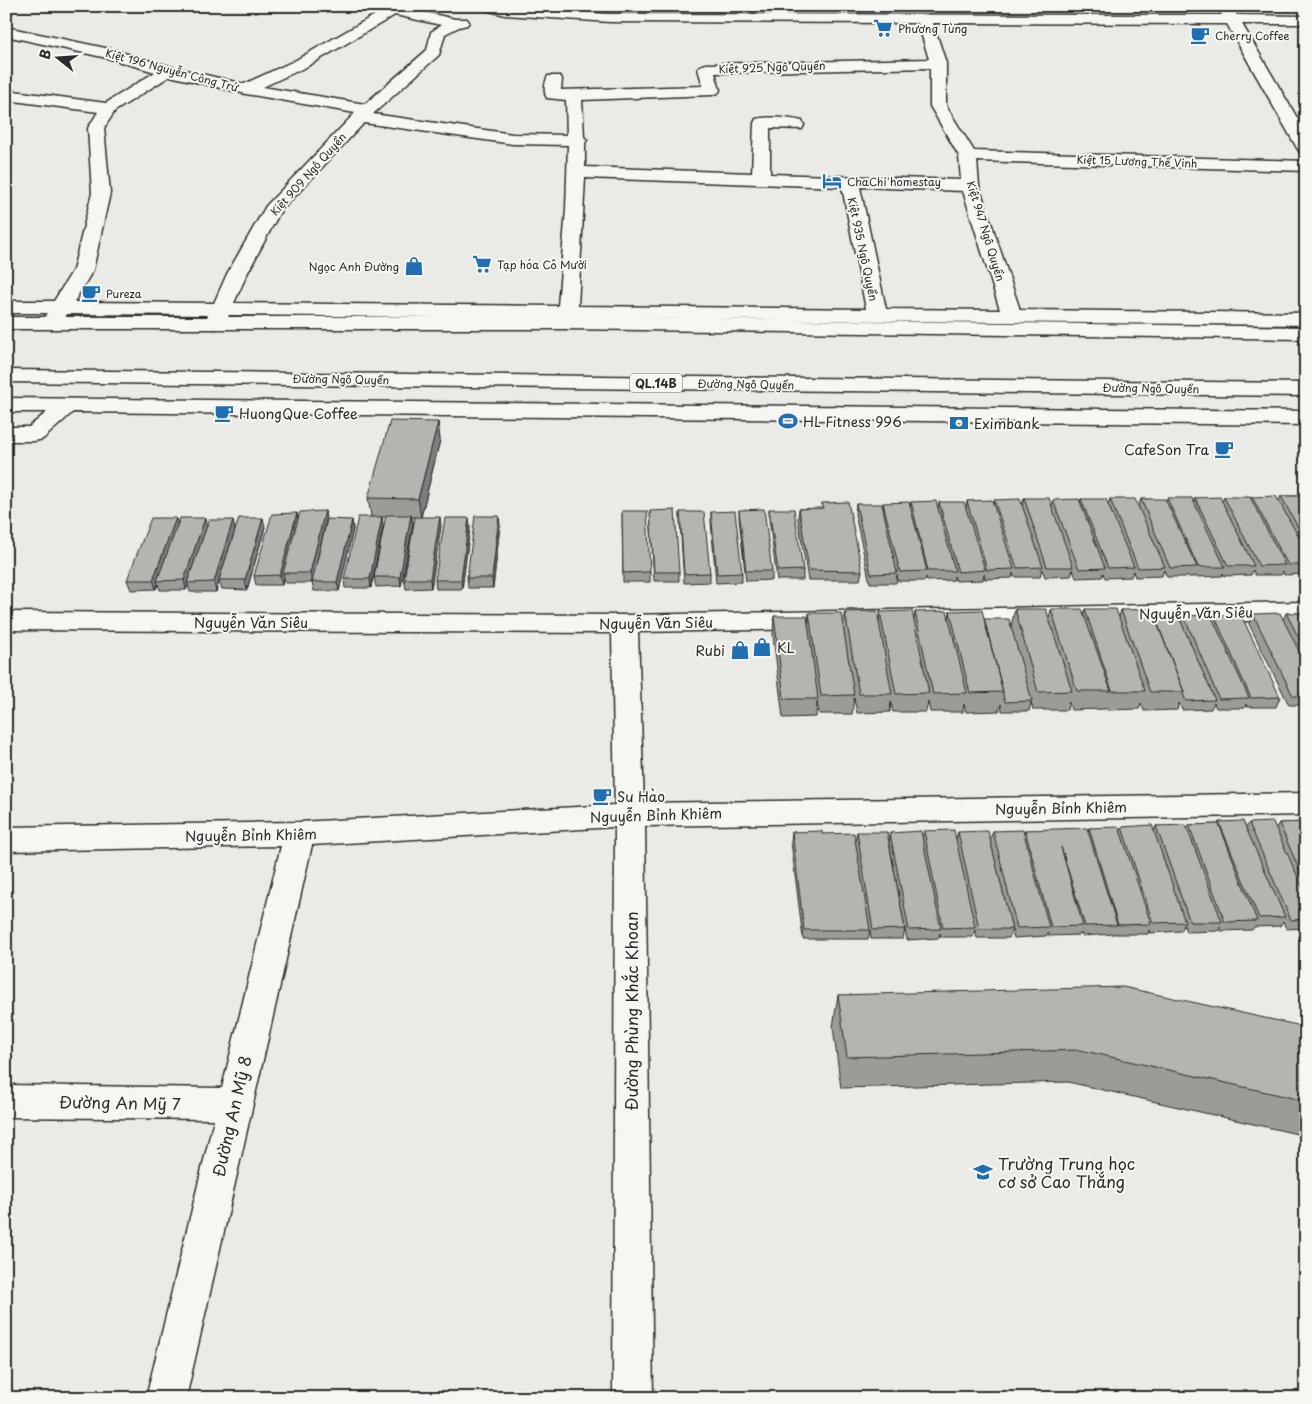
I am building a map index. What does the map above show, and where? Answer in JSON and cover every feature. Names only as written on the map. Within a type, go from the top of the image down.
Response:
[{"type":"main road","points":[[373,6],[396,9],[455,23],[482,16],[610,18],[719,12],[924,19],[1228,13],[1306,20]]},
{"type":"main road","points":[[246,89],[302,63],[396,9]]},
{"type":"main road","points":[[1228,13],[1306,148]]},
{"type":"main road","name":"Kiệt 947 Ngô Quyền","points":[[924,19],[938,63],[938,106],[968,156],[970,186],[1012,317]]},
{"type":"main road","name":"Kiệt 909 Ngô Quyền","points":[[218,316],[237,274],[272,210],[364,114],[434,52],[438,32],[455,23]]},
{"type":"main road","name":"Kiệt 196 Nguyễn Công Trứ","points":[[6,31],[110,54],[168,71],[364,114]]},
{"type":"main road","name":"Kiệt 925 Ngô Quyền","points":[[554,78],[553,95],[574,96],[712,90],[706,69],[938,63]]},
{"type":"main road","points":[[57,315],[83,270],[101,193],[96,128],[109,108],[168,71]]},
{"type":"main road","points":[[6,95],[109,108]]},
{"type":"main road","points":[[567,317],[578,172],[578,140],[574,96]]},
{"type":"main road","points":[[364,114],[513,139],[578,140]]},
{"type":"main road","points":[[761,179],[762,123],[796,124]]},
{"type":"main road","name":"Kiệt 15 Lương Thế Vinh","points":[[968,156],[1306,166]]},
{"type":"main road","points":[[578,172],[970,186]]},
{"type":"main road","name":"Kiệt 935 Ngô Quyền","points":[[850,182],[877,315]]},
{"type":"main road","points":[[6,307],[57,315]]},
{"type":"main road","points":[[6,322],[57,315],[567,317],[877,315],[1306,319]]},
{"type":"main road","points":[[567,317],[1306,333]]},
{"type":"main road","name":"Đường Ngô Quyền","points":[[6,376],[1306,390]]},
{"type":"main road","points":[[6,404],[1306,418]]},
{"type":"main road","points":[[6,434],[35,434],[68,405]]},
{"type":"main road","name":"Nguyễn Văn Siêu","points":[[6,621],[625,624],[1306,611]]},
{"type":"main road","name":"Đường Phùng Khắc Khoan","points":[[625,624],[630,815],[633,1398]]},
{"type":"main road","name":"Nguyễn Bỉnh Khiêm","points":[[6,839],[298,834],[630,815],[1306,804]]},
{"type":"main road","name":"Đường An Mỹ 8","points":[[166,1398],[298,834]]},
{"type":"main road","name":"Đường An Mỹ 7","points":[[6,1101],[234,1104]]},
{"type":"building","points":[[390,421],[438,422],[418,499],[368,498]]},
{"type":"building","points":[[1276,496],[1306,550],[1306,565],[1288,565],[1252,497]]},
{"type":"building","points":[[1281,496],[1306,496],[1306,542]]},
{"type":"building","points":[[1220,497],[1254,566],[1228,566],[1195,498]]},
{"type":"building","points":[[1224,497],[1250,497],[1285,565],[1259,566]]},
{"type":"building","points":[[1024,498],[1049,498],[1073,567],[1047,567]]},
{"type":"building","points":[[1167,498],[1192,498],[1225,567],[1198,567]]},
{"type":"building","points":[[1020,499],[1043,567],[1017,568],[994,500]]},
{"type":"building","points":[[1079,499],[1105,568],[1079,569],[1053,500]]},
{"type":"building","points":[[1081,499],[1106,499],[1134,567],[1108,568]]},
{"type":"building","points":[[1110,499],[1135,499],[1165,567],[1138,568]]},
{"type":"building","points":[[1141,499],[1165,499],[1197,567],[1170,568]]},
{"type":"building","points":[[992,500],[1014,569],[987,570],[967,501]]},
{"type":"building","points":[[936,501],[955,571],[928,571],[911,502]]},
{"type":"building","points":[[848,502],[862,571],[809,570],[799,509],[823,508],[822,503]]},
{"type":"building","points":[[909,502],[927,571],[900,572],[883,503]]},
{"type":"building","points":[[939,502],[964,502],[985,570],[958,572]]},
{"type":"building","points":[[856,504],[882,504],[897,573],[871,574]]},
{"type":"building","points":[[764,509],[772,571],[746,571],[739,510]]},
{"type":"building","points":[[769,509],[794,509],[803,570],[778,571]]},
{"type":"building","points":[[675,510],[679,572],[654,572],[650,511]]},
{"type":"building","points":[[325,511],[310,573],[283,573],[300,512]]},
{"type":"building","points":[[622,511],[647,511],[650,572],[623,573]]},
{"type":"building","points":[[735,511],[742,573],[717,574],[711,512]]},
{"type":"building","points":[[680,512],[704,512],[710,573],[684,574]]},
{"type":"building","points":[[297,513],[280,575],[254,576],[272,514]]},
{"type":"building","points":[[386,515],[411,515],[400,577],[374,577]]},
{"type":"building","points":[[475,516],[499,516],[492,578],[467,578]]},
{"type":"building","points":[[358,517],[382,517],[370,579],[344,579]]},
{"type":"building","points":[[415,517],[440,517],[430,579],[404,579]]},
{"type":"building","points":[[151,518],[176,518],[153,580],[127,580]]},
{"type":"building","points":[[180,518],[205,518],[184,580],[157,581]]},
{"type":"building","points":[[239,518],[263,518],[245,580],[219,580]]},
{"type":"building","points":[[445,518],[469,518],[461,580],[435,580]]},
{"type":"building","points":[[327,519],[352,520],[337,582],[312,582]]},
{"type":"building","points":[[209,520],[233,520],[214,582],[187,583]]},
{"type":"building","points":[[1015,609],[1046,609],[1072,691],[1038,692]]},
{"type":"building","points":[[1051,609],[1082,609],[1111,691],[1077,691]]},
{"type":"building","points":[[1085,609],[1116,609],[1145,691],[1112,691]]},
{"type":"building","points":[[1152,609],[1184,692],[1150,692],[1121,610]]},
{"type":"building","points":[[982,610],[1003,692],[970,693],[950,611]]},
{"type":"building","points":[[877,611],[892,694],[859,694],[845,612]]},
{"type":"building","points":[[912,611],[929,693],[896,694],[880,612]]},
{"type":"building","points":[[947,611],[967,693],[933,694],[915,612]]},
{"type":"building","points":[[809,613],[841,613],[854,695],[821,696]]},
{"type":"building","points":[[1280,613],[1306,665],[1306,696],[1293,696],[1253,614]]},
{"type":"building","points":[[1286,613],[1306,613],[1306,652]]},
{"type":"building","points":[[1211,615],[1249,698],[1219,699],[1184,616]]},
{"type":"building","points":[[1214,615],[1241,615],[1280,697],[1251,698]]},
{"type":"building","points":[[774,616],[807,616],[818,699],[784,699]]},
{"type":"building","points":[[1179,617],[1215,700],[1186,701],[1155,618]]},
{"type":"building","points":[[984,619],[1009,619],[1032,701],[1005,702]]},
{"type":"building","points":[[1243,821],[1285,917],[1259,918],[1219,822]]},
{"type":"building","points":[[1273,822],[1306,895],[1306,919],[1291,920],[1249,823]]},
{"type":"building","points":[[1306,822],[1306,885],[1279,823]]},
{"type":"building","points":[[1219,824],[1257,921],[1225,922],[1189,825]]},
{"type":"building","points":[[1152,825],[1185,922],[1153,923],[1122,827]]},
{"type":"building","points":[[1186,825],[1222,922],[1190,922],[1156,826]]},
{"type":"building","points":[[1119,827],[1151,924],[1118,925],[1089,828]]},
{"type":"building","points":[[1087,828],[1117,925],[1085,926],[1061,847],[1083,926],[1051,927],[1025,830]]},
{"type":"building","points":[[954,830],[975,927],[943,928],[924,831]]},
{"type":"building","points":[[1023,830],[1049,927],[1017,928],[993,831]]},
{"type":"building","points":[[822,831],[822,834],[854,833],[870,930],[804,930],[792,832]]},
{"type":"building","points":[[921,831],[941,929],[909,930],[890,833]]},
{"type":"building","points":[[988,831],[1012,929],[979,929],[958,832]]},
{"type":"building","points":[[857,832],[887,832],[905,929],[873,930]]},
{"type":"building","points":[[1123,987],[1306,1027],[1306,1101],[1080,1050],[847,1057],[838,995]]},
{"type":"place","name":"Phương Tùng","points":[[883,28]]},
{"type":"place","name":"Cherry Coffee","points":[[1200,35]]},
{"type":"place","name":"ChaChi homestay","points":[[832,181]]},
{"type":"place","name":"Tạp hóa Cô Mười","points":[[482,264]]},
{"type":"place","name":"Ngọc Anh Đường","points":[[414,266]]},
{"type":"place","name":"Pureza","points":[[91,293]]},
{"type":"place","name":"HuongQue Coffee","points":[[224,413]]},
{"type":"place","name":"HL Fitness 996","points":[[788,421]]},
{"type":"place","name":"Eximbank","points":[[959,423]]},
{"type":"place","name":"CafeSon Tra","points":[[1224,449]]},
{"type":"place","name":"KL","points":[[762,647]]},
{"type":"place","name":"Rubi","points":[[740,650]]},
{"type":"place","name":"Su Hào","points":[[602,796]]},
{"type":"place","name":"Trường Trung học cơ sở Cao Thắng","points":[[983,1172]]}]
